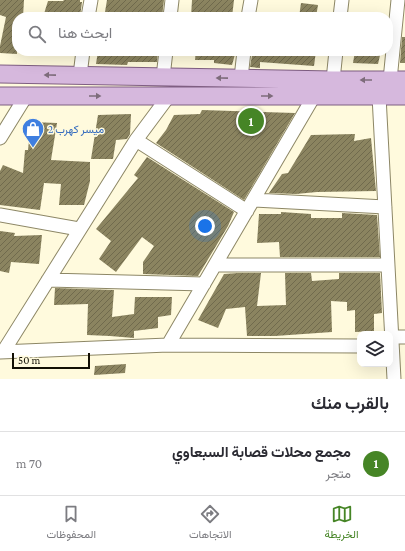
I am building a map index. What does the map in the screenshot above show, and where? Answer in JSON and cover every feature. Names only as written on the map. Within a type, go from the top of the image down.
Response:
[{"type":"main road","points":[[0,74],[398,80]]},
{"type":"main road","points":[[0,96],[405,96]]},
{"type":"street","points":[[89,12],[91,0]]},
{"type":"street","points":[[171,12],[172,0]]},
{"type":"street","points":[[249,12],[250,0]]},
{"type":"street","points":[[341,12],[342,0]]},
{"type":"street","points":[[398,0],[398,80]]},
{"type":"street","points":[[80,76],[82,56]]},
{"type":"street","points":[[163,77],[165,56]]},
{"type":"street","points":[[241,78],[243,56]]},
{"type":"street","points":[[333,80],[335,56]]},
{"type":"street","points":[[0,138],[26,96]]},
{"type":"street","points":[[168,345],[314,96]]},
{"type":"street","points":[[379,96],[388,265],[395,341],[394,379]]},
{"type":"street","points":[[2,352],[136,140],[168,97]]},
{"type":"street","points":[[136,140],[247,211]]},
{"type":"street","points":[[254,200],[385,207]]},
{"type":"street","points":[[0,215],[79,229]]},
{"type":"street","points":[[215,265],[388,265]]},
{"type":"street","points":[[48,280],[204,284]]},
{"type":"street","points":[[2,352],[168,345],[357,346]]},
{"type":"building","points":[[0,0],[24,0],[23,12],[12,12],[12,54],[0,53],[6,17],[0,15]]},
{"type":"building","points":[[63,0],[80,0],[80,2],[82,2],[81,12],[45,12],[48,1],[64,1]]},
{"type":"building","points":[[107,0],[164,0],[163,12],[105,12]]},
{"type":"building","points":[[192,0],[234,0],[233,12],[191,12]]},
{"type":"building","points":[[301,3],[318,5],[317,12],[300,12]]},
{"type":"building","points":[[402,37],[405,37],[405,63],[400,63]]},
{"type":"building","points":[[97,56],[158,56],[157,62],[128,62],[127,65],[96,64]]},
{"type":"building","points":[[195,56],[235,56],[232,65],[214,63],[214,60],[195,60]]},
{"type":"building","points":[[252,56],[315,56],[314,66],[260,62],[260,68],[250,67]]},
{"type":"building","points":[[354,56],[380,56],[378,64],[353,63]]},
{"type":"building","points":[[202,110],[295,113],[244,200],[156,143],[166,130],[174,115],[200,114]]},
{"type":"building","points":[[131,114],[130,134],[127,139],[116,140],[113,159],[91,159],[98,115]]},
{"type":"building","points":[[31,122],[57,123],[51,160],[90,162],[90,181],[84,205],[59,205],[61,184],[44,183],[40,210],[0,205],[0,171],[3,165],[23,173],[25,150],[28,150]]},
{"type":"building","points":[[355,134],[354,141],[371,138],[376,191],[317,192],[296,194],[269,193],[282,174],[288,173],[311,135]]},
{"type":"building","points":[[147,157],[234,212],[228,226],[198,276],[143,274],[143,262],[154,246],[142,237],[116,272],[99,259],[111,241],[96,229],[138,178],[134,175]]},
{"type":"building","points":[[281,212],[311,214],[311,218],[342,218],[342,213],[377,215],[380,257],[280,257],[279,242],[257,243],[259,214],[281,214]]},
{"type":"building","points":[[0,231],[15,233],[14,236],[42,235],[39,264],[11,262],[9,273],[0,271]]},
{"type":"building","points":[[261,273],[257,306],[286,305],[285,273],[311,273],[312,281],[339,279],[339,273],[380,273],[382,313],[374,314],[374,331],[355,332],[355,310],[347,311],[347,302],[331,301],[332,332],[275,336],[247,336],[245,307],[226,309],[218,328],[198,320],[224,274]]},
{"type":"building","points":[[55,288],[114,290],[112,317],[134,314],[135,297],[172,297],[171,315],[158,317],[158,328],[134,331],[134,338],[87,335],[88,304],[54,305]]},
{"type":"building","points":[[126,364],[125,373],[94,375],[95,366]]},
{"type":"place","name":"مجمع محلات قصابة السبعاوي","points":[[251,121]]},
{"type":"place","name":"ميسر كهرب 2","points":[[33,148]]}]
